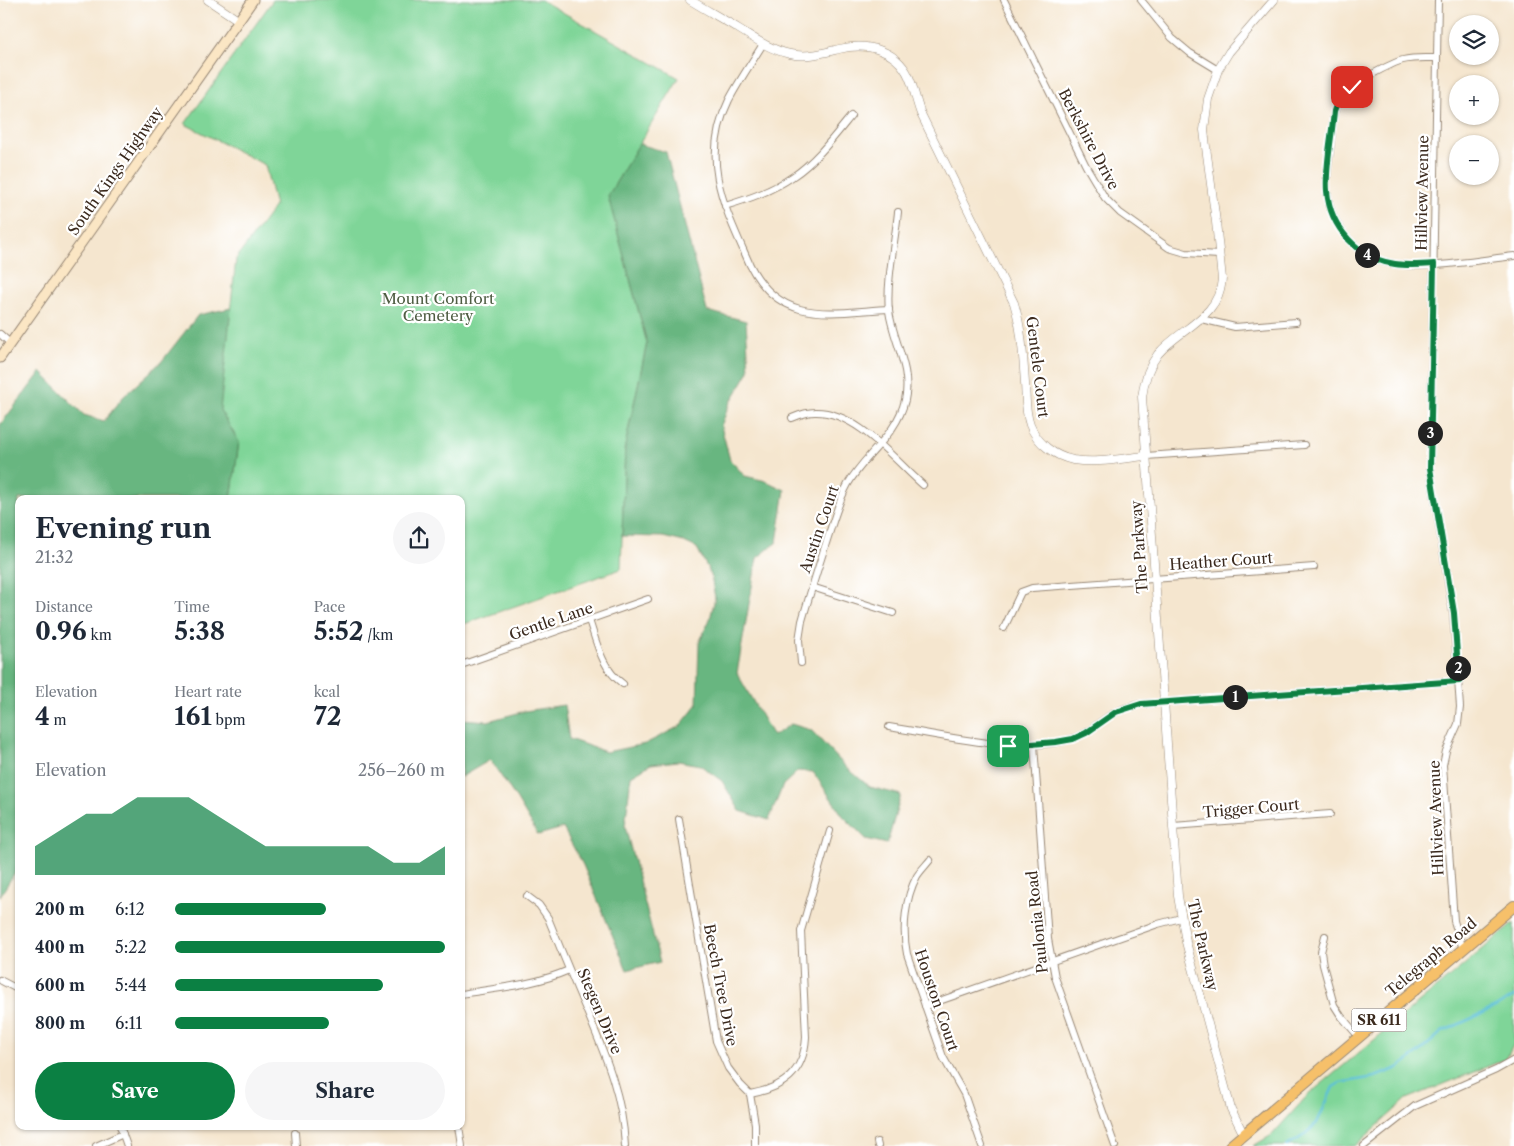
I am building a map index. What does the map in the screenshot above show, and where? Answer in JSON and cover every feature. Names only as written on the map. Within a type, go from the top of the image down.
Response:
[{"type":"main road","name":"South Kings Highway","points":[[0,358],[253,0]]},
{"type":"main road","name":"Telegraph Road","points":[[1230,1146],[1514,906]]},
{"type":"street","points":[[208,0],[238,20]]},
{"type":"street","points":[[690,0],[762,44],[730,99],[719,129],[716,152],[716,173],[719,188],[755,274],[767,290],[781,301],[798,309],[814,313],[889,309]]},
{"type":"street","name":"Berkshire Drive","points":[[1004,0],[1086,166],[1105,198],[1120,213],[1169,248],[1186,253],[1219,255]]},
{"type":"street","points":[[1141,0],[1172,38],[1190,53],[1218,70]]},
{"type":"street","name":"Hillview Avenue","points":[[1438,0],[1430,468],[1454,613],[1459,681],[1460,707],[1458,724],[1446,751],[1443,765],[1454,921],[1463,949]]},
{"type":"street","name":"The Parkway","points":[[1244,1135],[1232,1109],[1181,918],[1142,398],[1145,378],[1153,361],[1163,349],[1201,319],[1219,296],[1222,279],[1204,130],[1208,99],[1218,70],[1229,52],[1272,1]]},
{"type":"street","name":"Gentele Court","points":[[762,44],[781,52],[801,56],[861,46],[879,49],[900,63],[907,74],[921,114],[1014,303],[1021,335],[1027,412],[1030,424],[1035,434],[1052,451],[1072,460],[1089,461],[1304,445]]},
{"type":"street","points":[[1437,58],[1414,58],[1397,62],[1352,87],[1338,101],[1334,111],[1327,185],[1328,199],[1335,219],[1346,236],[1360,250],[1376,259],[1396,264],[1413,266],[1514,256]]},
{"type":"street","points":[[726,206],[769,190],[794,176],[808,164],[851,116]]},
{"type":"street","name":"Austin Court","points":[[801,664],[800,631],[812,587],[842,496],[853,474],[889,434],[900,415],[906,392],[906,368],[894,335],[889,309],[889,291],[898,212]]},
{"type":"street","points":[[1201,319],[1235,326],[1296,322]]},
{"type":"street","points":[[0,334],[10,343]]},
{"type":"street","points":[[792,418],[815,412],[836,416],[853,424],[880,445],[923,485]]},
{"type":"street","name":"Heather Court","points":[[1004,628],[1021,592],[1032,588],[1314,567]]},
{"type":"street","points":[[812,587],[893,613]]},
{"type":"street","name":"Gentle Lane","points":[[465,664],[648,599]]},
{"type":"street","points":[[589,620],[605,666],[614,678],[623,684]]},
{"type":"street","points":[[889,727],[1000,745],[1034,745],[1073,739],[1086,733],[1109,716],[1131,706],[1459,681]]},
{"type":"street","name":"Paulonia Road","points":[[1034,745],[1048,939],[1055,977],[1115,1146]]},
{"type":"street","name":"Trigger Court","points":[[1173,826],[1330,814]]},
{"type":"street","name":"Beech Tree Drive","points":[[679,819],[716,1041],[728,1068],[750,1094]]},
{"type":"street","points":[[755,1146],[755,1124],[750,1094],[767,1091],[785,1082],[794,1073],[804,1054],[806,1037],[801,932],[830,831]]},
{"type":"street","name":"Houston Court","points":[[930,860],[918,874],[906,911],[904,928],[907,954],[943,1057],[964,1094],[982,1146]]},
{"type":"street","name":"Stegen Drive","points":[[527,896],[539,905],[548,918],[611,1070],[620,1107],[624,1146]]},
{"type":"street","points":[[925,1006],[1158,924],[1181,918]]},
{"type":"street","points":[[1324,936],[1321,952],[1334,1005],[1359,1037]]},
{"type":"street","points":[[465,993],[533,982],[553,977],[569,970]]},
{"type":"street","points":[[0,980],[15,988]]},
{"type":"street","points":[[1364,1146],[1416,1106],[1514,1060]]},
{"type":"street","points":[[122,1130],[127,1146]]},
{"type":"street","points":[[460,1130],[462,1146]]},
{"type":"street","points":[[295,1133],[296,1146]]},
{"type":"street","points":[[96,1146],[123,1134]]},
{"type":"green space","name":"Mount Comfort Cemetery","points":[[273,0],[541,0],[679,78],[608,196],[647,343],[625,446],[621,569],[465,624],[465,495],[232,495],[239,442],[219,411],[236,259],[275,206],[265,165],[185,124]]},
{"type":"green space","points":[[639,144],[666,152],[707,311],[746,321],[749,371],[729,405],[721,426],[730,460],[745,476],[766,481],[785,490],[777,542],[757,558],[737,673],[773,736],[791,724],[811,730],[847,768],[870,787],[901,795],[887,844],[866,839],[843,816],[813,772],[798,771],[783,785],[769,820],[740,811],[722,781],[700,765],[678,761],[651,764],[631,776],[625,826],[660,962],[627,970],[583,865],[563,828],[538,835],[490,760],[465,775],[465,719],[488,721],[525,711],[564,705],[569,739],[606,752],[645,744],[680,726],[697,705],[699,643],[710,619],[715,598],[711,575],[697,548],[684,542],[663,537],[622,536],[625,446],[647,343],[608,196]]},
{"type":"green space","points":[[231,308],[220,410],[239,442],[232,495],[15,495],[15,872],[0,896],[0,425],[41,372],[84,415],[104,421],[123,397],[162,361],[198,315]]},
{"type":"green space","points":[[1514,923],[1514,1044],[1506,1059],[1407,1099],[1355,1146],[1253,1146],[1272,1135],[1307,1096]]},
{"type":"waterway","points":[[1287,1146],[1303,1136],[1317,1123],[1333,1087],[1340,1083],[1375,1077],[1398,1068],[1442,1032],[1492,1009],[1514,996]]},
{"type":"route","points":[[1008,746],[1034,745],[1073,739],[1086,733],[1116,712],[1141,704],[1459,681],[1454,613],[1430,468],[1434,264],[1413,266],[1396,264],[1367,255],[1352,243],[1335,219],[1328,199],[1327,185],[1334,111],[1343,94],[1352,87]]}]
